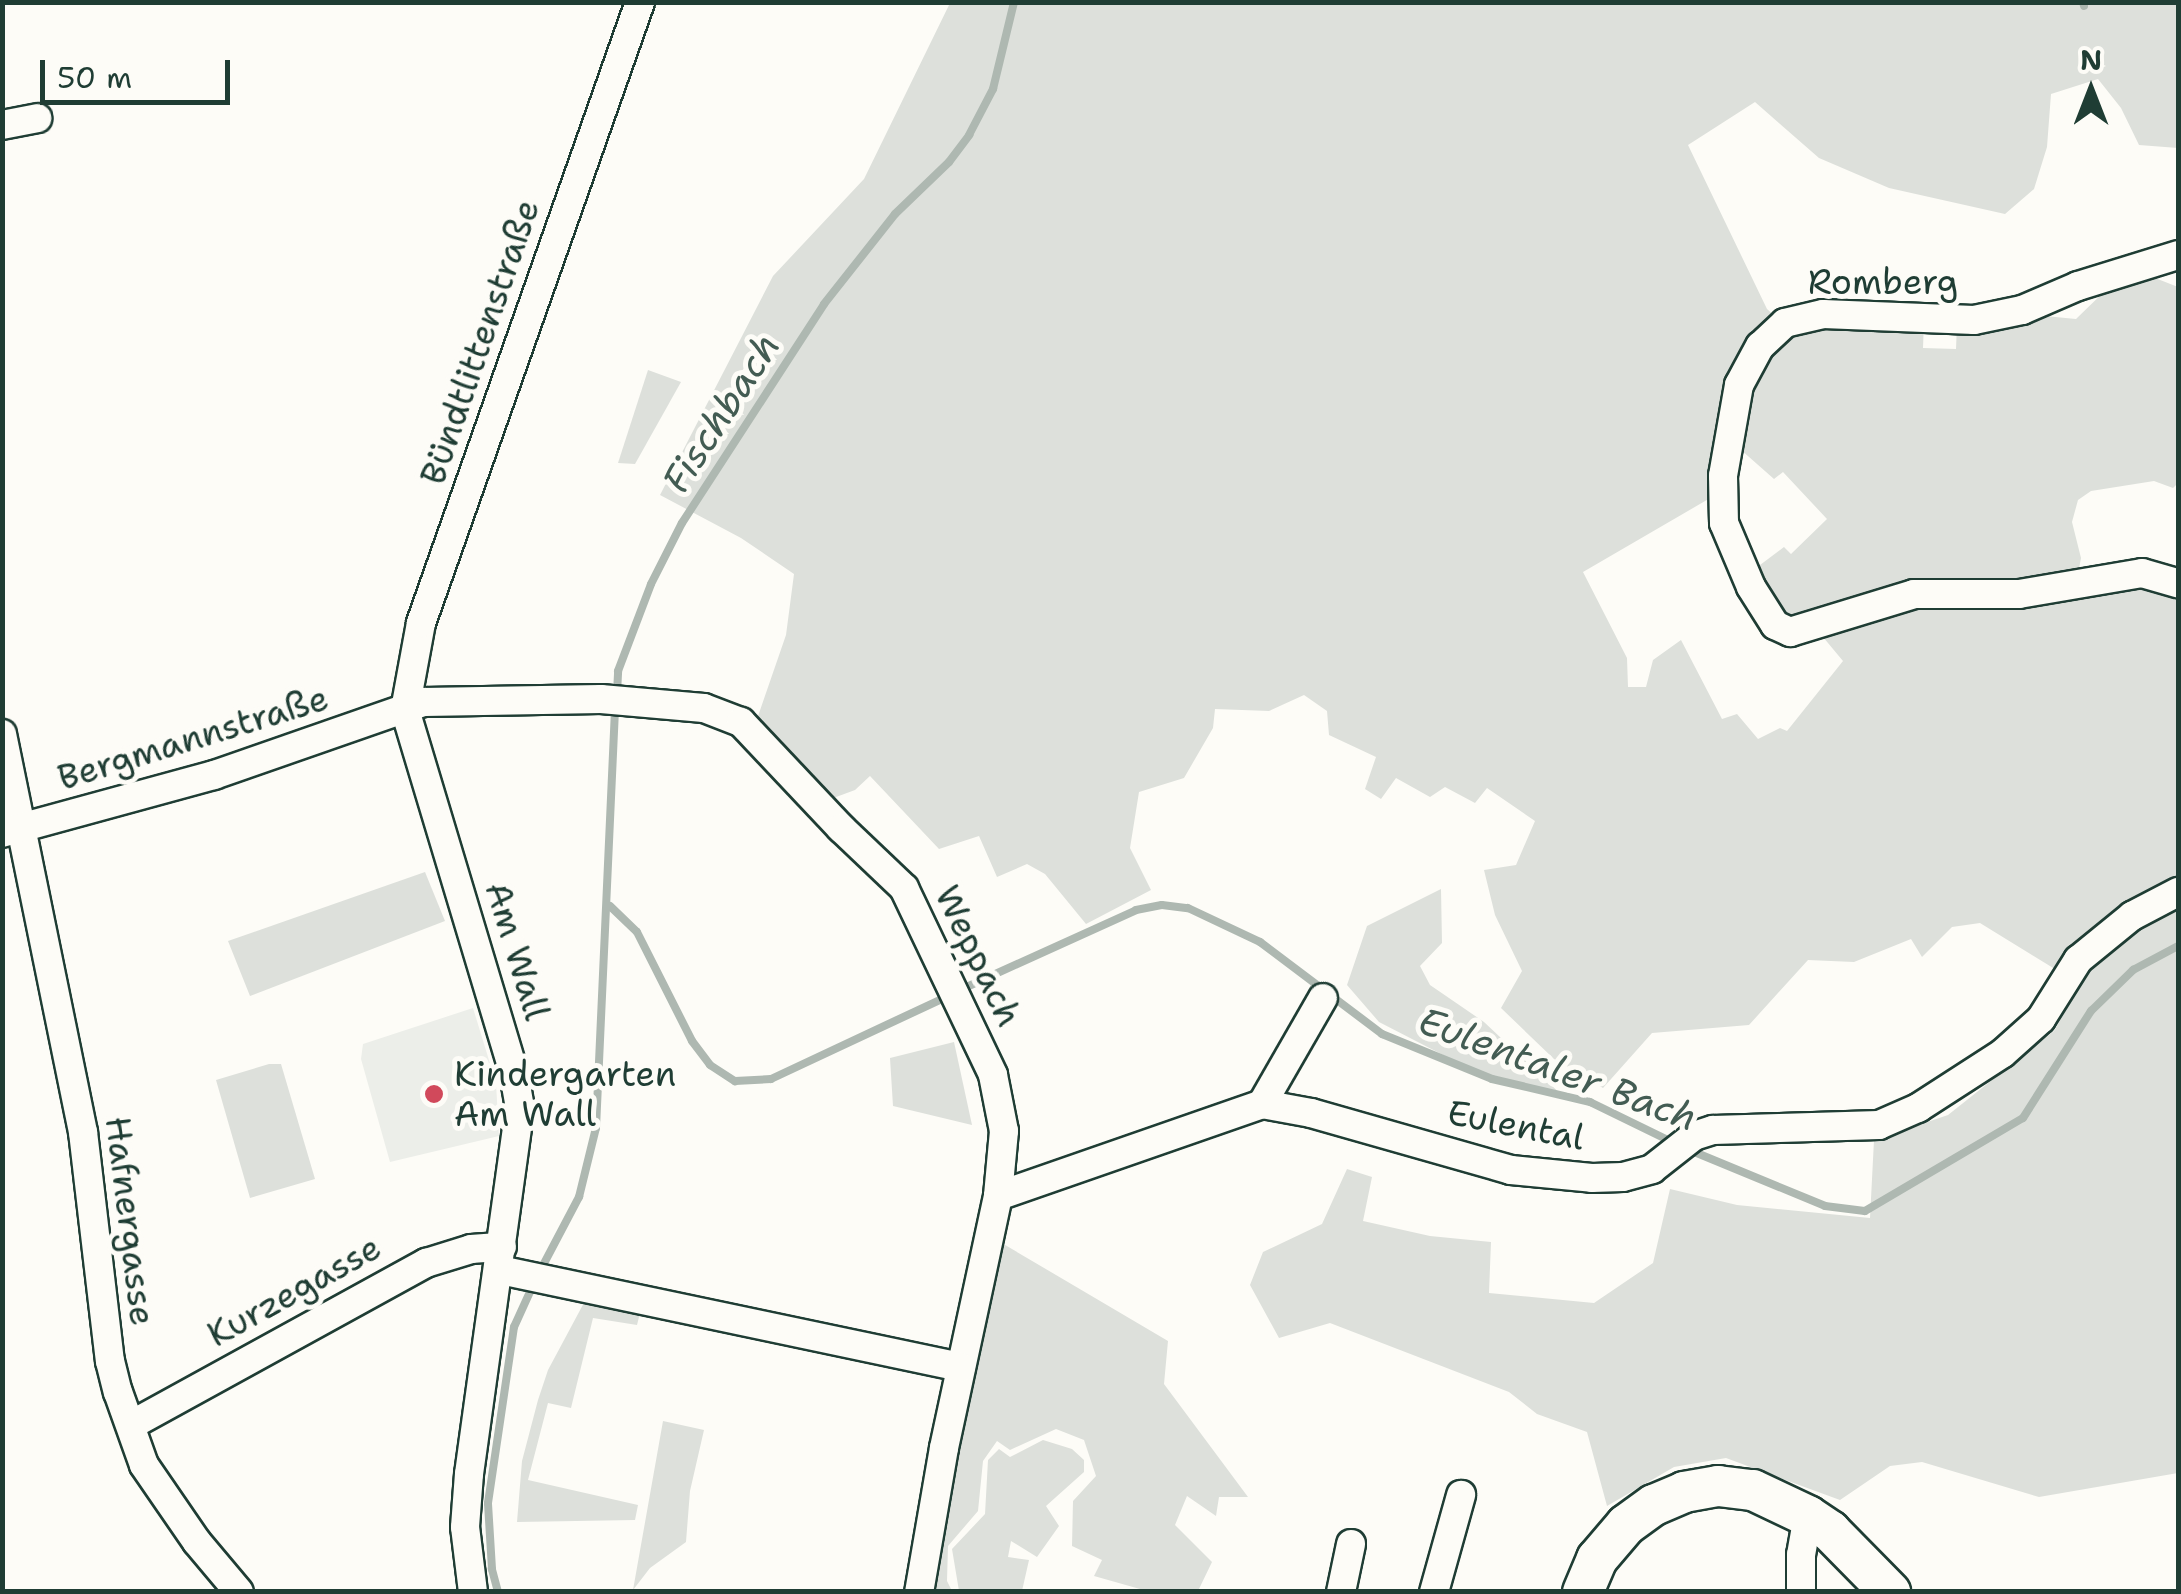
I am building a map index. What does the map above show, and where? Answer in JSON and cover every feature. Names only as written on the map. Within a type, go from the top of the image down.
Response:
[{"type":"main road","points":[[1583,1592],[1597,1559],[1626,1524],[1654,1505],[1684,1492],[1718,1486],[1753,1490],[1808,1516],[1830,1531],[1890,1592]]},
{"type":"street","name":"Bündtlittenstraße","points":[[405,710],[421,623],[640,2]]},
{"type":"street","points":[[2,126],[37,118]]},
{"type":"street","name":"Romberg","points":[[2178,255],[2078,286],[2022,310],[1974,320],[1823,314],[1785,322],[1760,346],[1740,385],[1723,476],[1724,523],[1751,587],[1775,625],[1790,632],[1914,594],[2019,594],[2142,573],[2178,584]]},
{"type":"street","name":"Weppach","points":[[405,710],[424,702],[598,699],[704,708],[741,722],[840,828],[904,888],[993,1076],[1004,1131],[998,1196],[919,1592]]},
{"type":"street","name":"Bergmannstraße","points":[[12,831],[214,776],[405,710]]},
{"type":"street","name":"Am Wall","points":[[405,710],[514,1072],[520,1108],[507,1264],[464,1527],[473,1592]]},
{"type":"street","name":"Hafnergasse","points":[[2,734],[12,831],[83,1132],[110,1361],[144,1465],[197,1542],[239,1592]]},
{"type":"street","name":"Eulental","points":[[998,1196],[1262,1104],[1311,1113],[1511,1170],[1623,1178],[1665,1162],[1688,1141],[1713,1130],[1879,1125],[1918,1108],[2003,1053],[2041,1019],[2078,960],[2132,916],[2178,892]]},
{"type":"street","points":[[1262,1104],[1322,998]]},
{"type":"street","name":"Kurzegasse","points":[[131,1425],[391,1279],[451,1253],[507,1264]]},
{"type":"street","points":[[507,1264],[961,1367]]},
{"type":"street","points":[[1434,1592],[1461,1495]]},
{"type":"street","points":[[1802,1592],[1800,1556],[1808,1516]]},
{"type":"street","points":[[1340,1592],[1351,1544]]},
{"type":"shaded area","points":[[950,3],[2178,3],[2178,148],[2139,145],[2121,108],[2098,79],[2051,94],[2047,147],[2034,189],[2005,214],[1889,188],[1819,158],[1755,102],[1688,145],[1767,309],[1779,320],[1924,321],[1923,348],[1956,349],[1957,323],[2023,314],[2076,319],[2110,286],[2150,276],[2178,287],[2178,483],[2173,488],[2154,481],[2091,491],[2078,500],[2072,522],[2081,558],[2078,574],[2178,593],[2178,1473],[2039,1497],[1922,1462],[1890,1466],[1840,1500],[1726,1458],[1674,1467],[1607,1506],[1587,1432],[1537,1414],[1509,1392],[1330,1323],[1279,1338],[1250,1285],[1263,1252],[1322,1224],[1347,1169],[1372,1177],[1363,1221],[1430,1236],[1491,1242],[1489,1293],[1594,1303],[1653,1263],[1670,1189],[1737,1205],[1870,1218],[1874,1140],[1948,1115],[2054,1031],[2075,995],[2076,982],[1980,923],[1952,927],[1922,957],[1911,939],[1854,962],[1808,960],[1749,1025],[1652,1033],[1603,1088],[1554,1059],[1501,1008],[1522,971],[1495,915],[1484,870],[1516,865],[1535,821],[1487,788],[1475,803],[1445,787],[1430,797],[1396,778],[1381,799],[1365,789],[1376,757],[1329,735],[1327,711],[1304,695],[1269,711],[1215,709],[1213,728],[1184,778],[1139,792],[1130,848],[1151,890],[1086,924],[1045,874],[1027,864],[997,877],[979,836],[939,849],[870,776],[855,790],[828,800],[757,719],[786,635],[794,574],[741,538],[660,495],[773,276],[864,179]],"holes":[[[1740,449],[1774,479],[1783,472],[1827,519],[1791,554],[1784,547],[1752,571],[1793,627],[1818,631],[1843,661],[1787,731],[1780,728],[1758,739],[1737,714],[1722,719],[1681,640],[1653,660],[1646,687],[1628,687],[1627,658],[1583,572],[1712,497]]]},
{"type":"shaded area","points":[[648,370],[681,382],[635,464],[618,463]]},
{"type":"shaded area","points":[[425,872],[445,921],[250,996],[228,941]]},
{"type":"shaded area","points":[[1441,889],[1442,943],[1420,966],[1430,985],[1484,1022],[1566,1099],[1478,1073],[1379,1022],[1347,985],[1367,926]]},
{"type":"shaded area","name":"Kindergarten Am Wall","points":[[473,1008],[496,1083],[499,1136],[390,1162],[361,1059],[363,1044]]},
{"type":"shaded area","points":[[954,1042],[972,1125],[893,1106],[890,1058]]},
{"type":"shaded area","points":[[281,1064],[315,1179],[250,1198],[216,1080]]},
{"type":"shaded area","points":[[1000,1242],[1168,1341],[1164,1384],[1248,1497],[1219,1497],[1216,1516],[1187,1496],[1175,1525],[1212,1562],[1198,1591],[1147,1591],[1094,1576],[1102,1560],[1072,1546],[1073,1501],[1096,1476],[1084,1440],[1056,1429],[1010,1450],[997,1441],[983,1461],[978,1511],[948,1546],[947,1581],[952,1591],[931,1592]]},
{"type":"shaded area","points":[[586,1299],[641,1309],[637,1325],[593,1318],[571,1408],[548,1403],[528,1480],[638,1505],[635,1520],[517,1522],[522,1461],[538,1400],[548,1370]]},
{"type":"shaded area","points":[[663,1421],[704,1430],[690,1491],[686,1542],[650,1568],[633,1590]]},
{"type":"shaded area","points":[[1043,1440],[1072,1449],[1084,1460],[1084,1472],[1046,1506],[1059,1526],[1037,1557],[1011,1541],[1008,1557],[1029,1560],[1022,1591],[959,1591],[952,1549],[985,1514],[988,1460],[999,1449],[1010,1457]]},
{"type":"waterway","name":"Fischbach","points":[[617,693],[618,671],[651,584],[682,523],[824,304],[895,214],[949,162],[969,135],[993,89],[1014,2]]},
{"type":"waterway","points":[[2083,2],[2084,6]]},
{"type":"waterway","points":[[540,1271],[579,1197],[596,1128],[615,707]]},
{"type":"waterway","name":"Eulentaler Bach","points":[[960,990],[1136,910],[1162,905],[1188,908],[1260,942],[1382,1034],[1492,1079],[1590,1102],[1674,1143]]},
{"type":"waterway","name":"Eulentaler Bach","points":[[610,906],[637,932],[692,1041],[710,1065],[735,1081],[771,1079],[948,996]]},
{"type":"waterway","name":"Eulentaler Bach","points":[[1687,1149],[1825,1206],[1865,1211],[2023,1118],[2091,1011],[2133,970],[2178,946]]},
{"type":"waterway","points":[[498,1592],[492,1569],[488,1503],[514,1327],[534,1283]]},
{"type":"place","name":"Kindergarten Am Wall","points":[[434,1094]]}]
